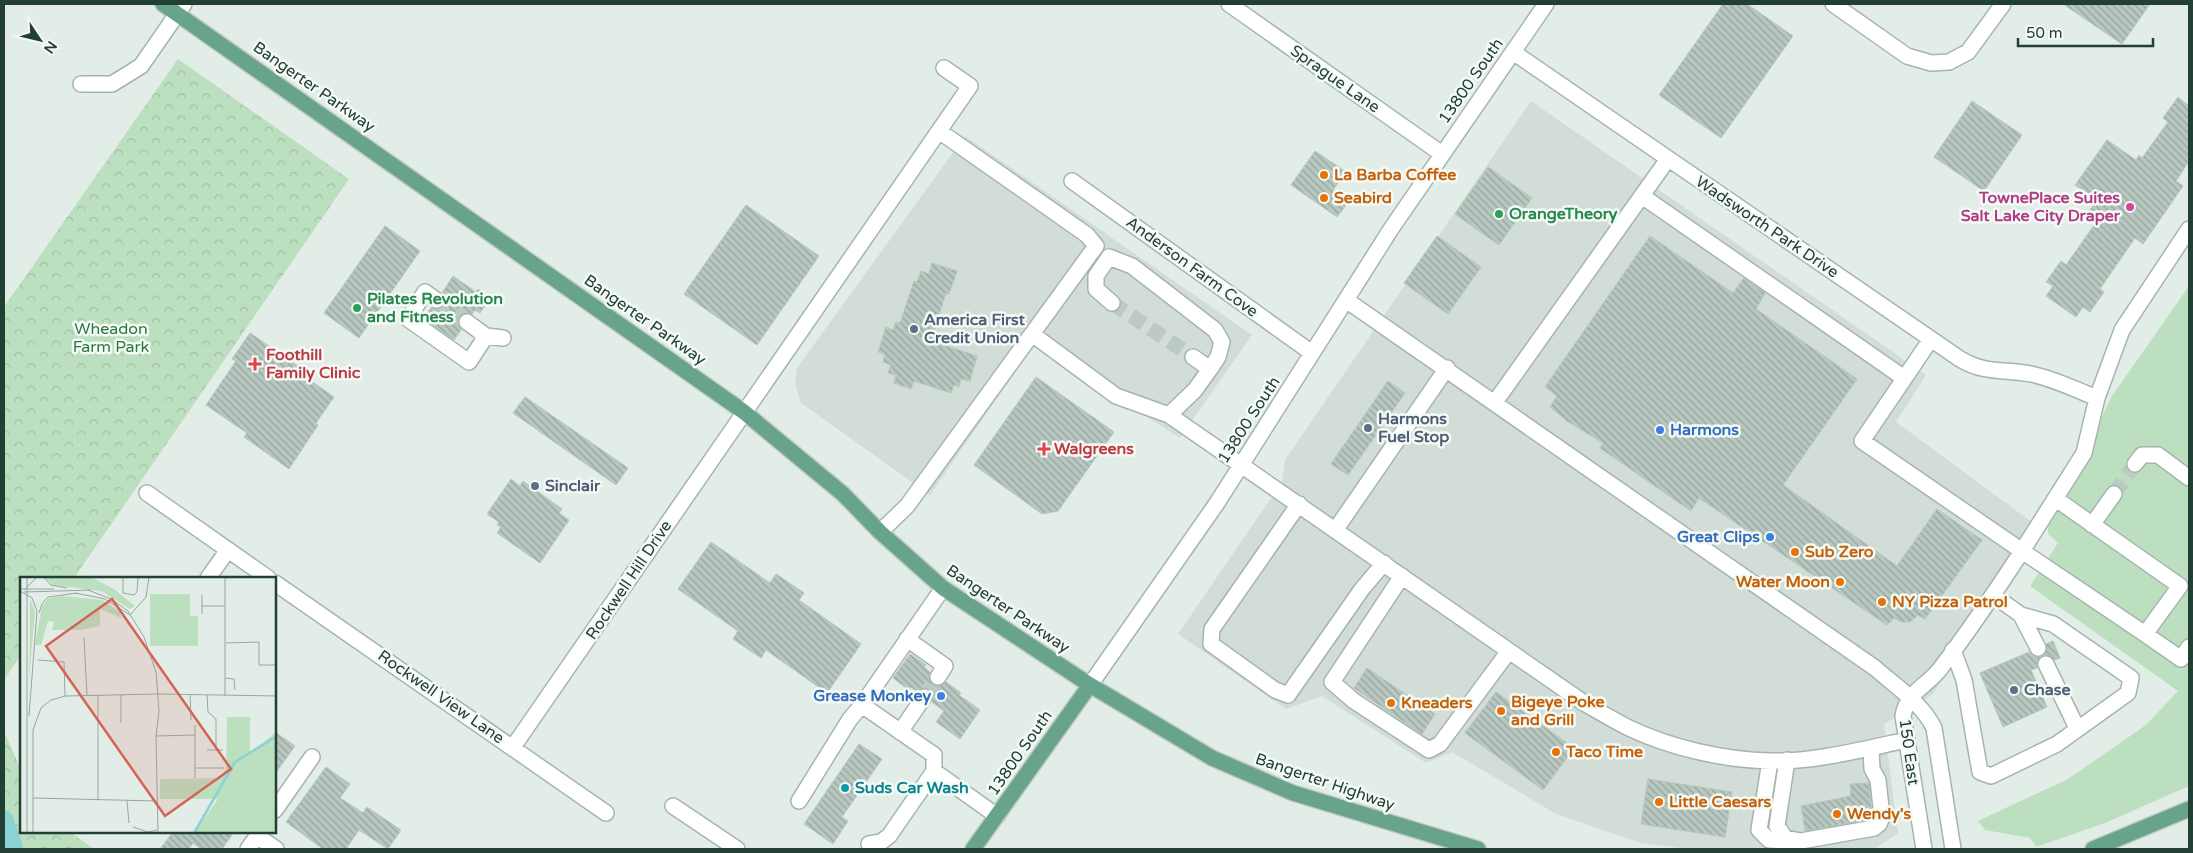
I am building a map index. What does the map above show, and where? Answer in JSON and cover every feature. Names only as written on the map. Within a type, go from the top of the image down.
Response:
[{"type":"main road","name":"Bangerter Parkway","points":[[163,4],[181,9],[744,412],[843,494],[880,532],[942,588],[1090,685]]},
{"type":"main road","name":"13800 South","points":[[973,849],[1090,685]]},
{"type":"main road","name":"Bangerter Highway","points":[[1090,685],[1212,758],[1293,793],[1478,849]]},
{"type":"main road","points":[[2093,849],[2189,810]]},
{"type":"street","name":"Sprague Lane","points":[[1229,4],[1442,154]]},
{"type":"street","name":"13800 South","points":[[1090,685],[1217,503],[1346,300],[1442,154],[1546,4]]},
{"type":"street","points":[[1833,4],[1907,56],[1930,63],[1949,62],[1968,52],[2003,4]]},
{"type":"street","points":[[81,84],[112,84],[141,66],[181,9]]},
{"type":"street","name":"Wadsworth Park Drive","points":[[1513,52],[1971,365],[1987,370],[2032,374],[2097,398]]},
{"type":"street","name":"Rockwell Hill Drive","points":[[514,748],[970,86],[944,68]]},
{"type":"street","points":[[939,131],[1087,235],[1096,246],[1110,257],[1132,266],[1215,330],[1222,342],[1218,357],[1195,390],[1169,415]]},
{"type":"street","points":[[1495,402],[1668,159]]},
{"type":"street","name":"Anderson Farm Cove","points":[[1072,180],[1312,353]]},
{"type":"street","points":[[1642,196],[1904,378]]},
{"type":"street","points":[[1346,300],[1447,368],[1875,668],[1909,698],[1939,670],[1993,595],[2084,453],[2097,398],[2122,330],[2189,229]]},
{"type":"street","points":[[880,532],[907,506],[1096,246]]},
{"type":"street","points":[[1110,257],[1096,276],[1096,289],[1112,303]]},
{"type":"street","points":[[436,300],[425,292],[408,319],[468,362],[486,336]]},
{"type":"street","points":[[467,322],[486,336],[503,338]]},
{"type":"street","points":[[1032,334],[1116,396],[1169,415],[1336,529],[1584,703],[1629,728],[1677,746],[1728,756],[1770,761],[1871,748],[1906,740]]},
{"type":"street","points":[[1931,339],[1862,441],[2181,659],[2189,647]]},
{"type":"street","points":[[1193,357],[1210,369]]},
{"type":"street","points":[[1336,529],[1447,368]]},
{"type":"street","points":[[2135,464],[2142,455],[2158,455],[2189,478]]},
{"type":"street","points":[[147,493],[267,577]]},
{"type":"street","points":[[2092,525],[2114,494]]},
{"type":"street","points":[[2056,499],[2180,586],[2145,634]]},
{"type":"street","points":[[1299,504],[1212,629],[1211,644],[1275,690],[1288,695],[1362,589],[1384,563]]},
{"type":"street","points":[[209,577],[228,550]]},
{"type":"street","points":[[1402,576],[1332,682],[1354,701],[1429,750],[1440,744],[1509,651]]},
{"type":"street","name":"Rockwell View Lane","points":[[276,584],[606,813]]},
{"type":"street","points":[[799,801],[850,719],[862,705],[942,588]]},
{"type":"street","points":[[1953,650],[1964,680],[1980,772],[1991,776],[2058,744],[2077,728],[2128,693],[2130,678],[2118,667],[2053,624],[2021,615],[1993,595]]},
{"type":"street","points":[[2021,615],[2038,648]]},
{"type":"street","points":[[907,640],[945,666],[938,677]]},
{"type":"street","points":[[2046,664],[2077,728]]},
{"type":"street","points":[[900,732],[924,697]]},
{"type":"street","name":"150 East","points":[[1924,849],[1903,716],[1909,698],[1928,716],[1934,728],[1953,849]]},
{"type":"street","points":[[862,705],[934,755],[934,771],[889,836],[881,842],[869,844]]},
{"type":"street","points":[[1770,761],[1759,830],[1769,840],[1801,841],[1874,828],[1879,824],[1882,817],[1878,780],[1872,769],[1871,748]]},
{"type":"street","points":[[276,809],[312,757]]},
{"type":"street","points":[[1787,760],[1777,826],[1785,838],[1801,841]]},
{"type":"street","points":[[934,771],[997,816]]},
{"type":"street","points":[[673,806],[737,849]]},
{"type":"street","points":[[248,849],[258,834],[276,849]]},
{"type":"shaded area","points":[[1531,101],[1926,375],[1896,422],[2044,531],[1932,695],[1884,724],[1898,833],[1876,848],[1688,849],[1641,843],[1556,814],[1452,752],[1426,763],[1322,696],[1286,709],[1178,634],[1282,482],[1285,460]]},
{"type":"shaded area","points":[[965,136],[1252,335],[1180,438],[1034,345],[930,495],[801,403],[795,382],[797,368]]},
{"type":"green space","name":"Wheadon Farm Park","points":[[178,59],[349,179],[75,577],[20,577],[20,656],[4,680],[4,307]]},
{"type":"green space","points":[[2189,286],[2189,786],[2105,823],[2036,847],[2030,838],[1985,830],[1978,821],[2068,779],[2146,725],[2178,691],[2030,586],[2058,543],[2048,534],[2048,528],[2112,396]]},
{"type":"green space","points":[[4,731],[20,768],[20,833],[71,833],[94,849],[4,849]]},
{"type":"building","points":[[1723,4],[1747,4],[1793,36],[1721,138],[1659,95]]},
{"type":"building","points":[[2063,4],[2150,4],[2122,44]]},
{"type":"building","name":"TownePlace Suites Salt Lake City Draper","points":[[2178,97],[2189,106],[2189,161],[2176,181],[2183,186],[2143,244],[2135,238],[2100,289],[2104,292],[2090,312],[2083,307],[2076,317],[2046,296],[2053,286],[2046,282],[2061,261],[2066,265],[2097,221],[2087,214],[2097,200],[2075,185],[2107,140],[2136,160],[2139,155],[2142,158],[2168,122],[2163,118]]},
{"type":"building","points":[[1972,101],[2022,135],[1984,191],[1934,157]]},
{"type":"building","points":[[1315,151],[1346,172],[1333,190],[1349,201],[1337,217],[1291,185]]},
{"type":"building","points":[[1488,167],[1532,198],[1499,245],[1455,214]]},
{"type":"building","points":[[746,205],[819,256],[757,345],[684,294]]},
{"type":"building","points":[[385,226],[420,251],[359,338],[324,313]]},
{"type":"building","points":[[1437,236],[1481,267],[1448,314],[1404,283]]},
{"type":"building","points":[[1650,236],[1733,293],[1744,278],[1765,293],[1756,309],[1857,379],[1783,485],[1897,566],[1937,509],[1982,540],[1925,619],[1918,615],[1910,622],[1901,622],[1894,618],[1887,625],[1699,498],[1691,511],[1600,448],[1603,443],[1567,421],[1550,407],[1557,396],[1545,387]]},
{"type":"building","name":"America First Credit Union","points":[[932,263],[957,271],[949,294],[946,293],[933,334],[937,335],[935,342],[977,356],[970,381],[961,379],[959,387],[954,385],[951,393],[914,381],[911,389],[894,383],[896,375],[888,373],[891,365],[883,362],[885,354],[878,352],[886,327],[893,330],[896,322],[900,323],[914,281],[917,282],[921,271],[929,274]]},
{"type":"building","points":[[453,276],[476,292],[478,289],[490,298],[480,313],[475,310],[472,314],[468,313],[460,316],[458,321],[461,330],[454,340],[423,318],[431,308],[439,309],[444,305],[445,297],[442,293]]},
{"type":"building","points":[[250,333],[301,368],[298,372],[334,397],[289,469],[244,437],[247,433],[206,405],[236,361],[232,359]]},
{"type":"building","name":"Walgreens","points":[[1036,377],[1114,432],[1058,511],[1042,514],[974,465]]},
{"type":"building","name":"Harmons Fuel Stop","points":[[1388,381],[1405,393],[1348,475],[1331,464]]},
{"type":"building","points":[[525,397],[628,468],[616,485],[513,413]]},
{"type":"building","points":[[511,479],[520,486],[523,481],[562,509],[559,513],[569,520],[540,563],[497,533],[501,527],[497,525],[499,522],[487,514]]},
{"type":"building","points":[[711,542],[770,583],[776,574],[804,593],[799,600],[861,644],[827,693],[766,650],[761,658],[733,639],[738,631],[678,589]]},
{"type":"building","points":[[2053,641],[2060,658],[2054,660],[2051,656],[2044,655],[2047,649],[2046,644]]},
{"type":"building","name":"Chase","points":[[2029,652],[2033,656],[2040,657],[2037,668],[2031,670],[2047,707],[2003,727],[1980,673]]},
{"type":"building","name":"Grease Monkey","points":[[910,654],[926,665],[924,667],[930,672],[929,677],[933,685],[938,686],[946,682],[961,693],[959,695],[980,710],[960,739],[936,722],[944,711],[932,702],[933,697],[930,690],[924,688],[916,691],[911,687],[909,690],[893,678]]},
{"type":"building","points":[[1367,668],[1435,714],[1422,734],[1354,688]]},
{"type":"building","points":[[1496,692],[1574,748],[1543,790],[1465,733]]},
{"type":"building","points":[[276,733],[295,746],[276,773]]},
{"type":"building","name":"Suds Car Wash","points":[[859,744],[882,759],[842,817],[848,821],[833,844],[804,824]]},
{"type":"building","points":[[326,767],[350,784],[340,798],[363,813],[367,807],[401,830],[388,849],[359,830],[346,849],[323,849],[286,822]]},
{"type":"building","points":[[1648,779],[1732,792],[1725,837],[1641,824]]},
{"type":"building","name":"Wendy's","points":[[1869,783],[1872,816],[1870,819],[1805,831],[1801,806],[1851,796],[1850,784]]},
{"type":"building","points":[[172,833],[233,833],[222,849],[201,849],[193,843],[189,849],[160,849]]},
{"type":"waterway","points":[[4,820],[14,849]]},
{"type":"tunnel","points":[[436,300],[467,322]]},
{"type":"tunnel","points":[[1112,303],[1193,357]]},
{"type":"tunnel","points":[[2114,494],[2135,464]]},
{"type":"tunnel","points":[[924,697],[938,677]]},
{"type":"place","name":"La Barba Coffee","points":[[1324,175]]},
{"type":"place","name":"Seabird","points":[[1324,198]]},
{"type":"place","name":"TownePlace Suites Salt Lake City Draper","points":[[2130,207]]},
{"type":"place","name":"OrangeTheory","points":[[1499,214]]},
{"type":"place","name":"Pilates Revolution and Fitness","points":[[357,308]]},
{"type":"place","name":"America First Credit Union","points":[[914,329]]},
{"type":"place","name":"Foothill Family Clinic","points":[[255,364]]},
{"type":"place","name":"Harmons Fuel Stop","points":[[1368,428]]},
{"type":"place","name":"Harmons","points":[[1660,430]]},
{"type":"place","name":"Walgreens","points":[[1044,449]]},
{"type":"place","name":"Sinclair","points":[[535,486]]},
{"type":"place","name":"Great Clips","points":[[1770,537]]},
{"type":"place","name":"Sub Zero","points":[[1795,552]]},
{"type":"place","name":"Water Moon","points":[[1840,582]]},
{"type":"place","name":"NY Pizza Patrol","points":[[1882,602]]},
{"type":"place","name":"Chase","points":[[2014,690]]},
{"type":"place","name":"Grease Monkey","points":[[941,696]]},
{"type":"place","name":"Kneaders","points":[[1391,703]]},
{"type":"place","name":"Bigeye Poke and Grill","points":[[1501,711]]},
{"type":"place","name":"Taco Time","points":[[1556,752]]},
{"type":"place","name":"Suds Car Wash","points":[[845,788]]},
{"type":"place","name":"Little Caesars","points":[[1659,802]]},
{"type":"place","name":"Wendy's","points":[[1837,814]]}]
